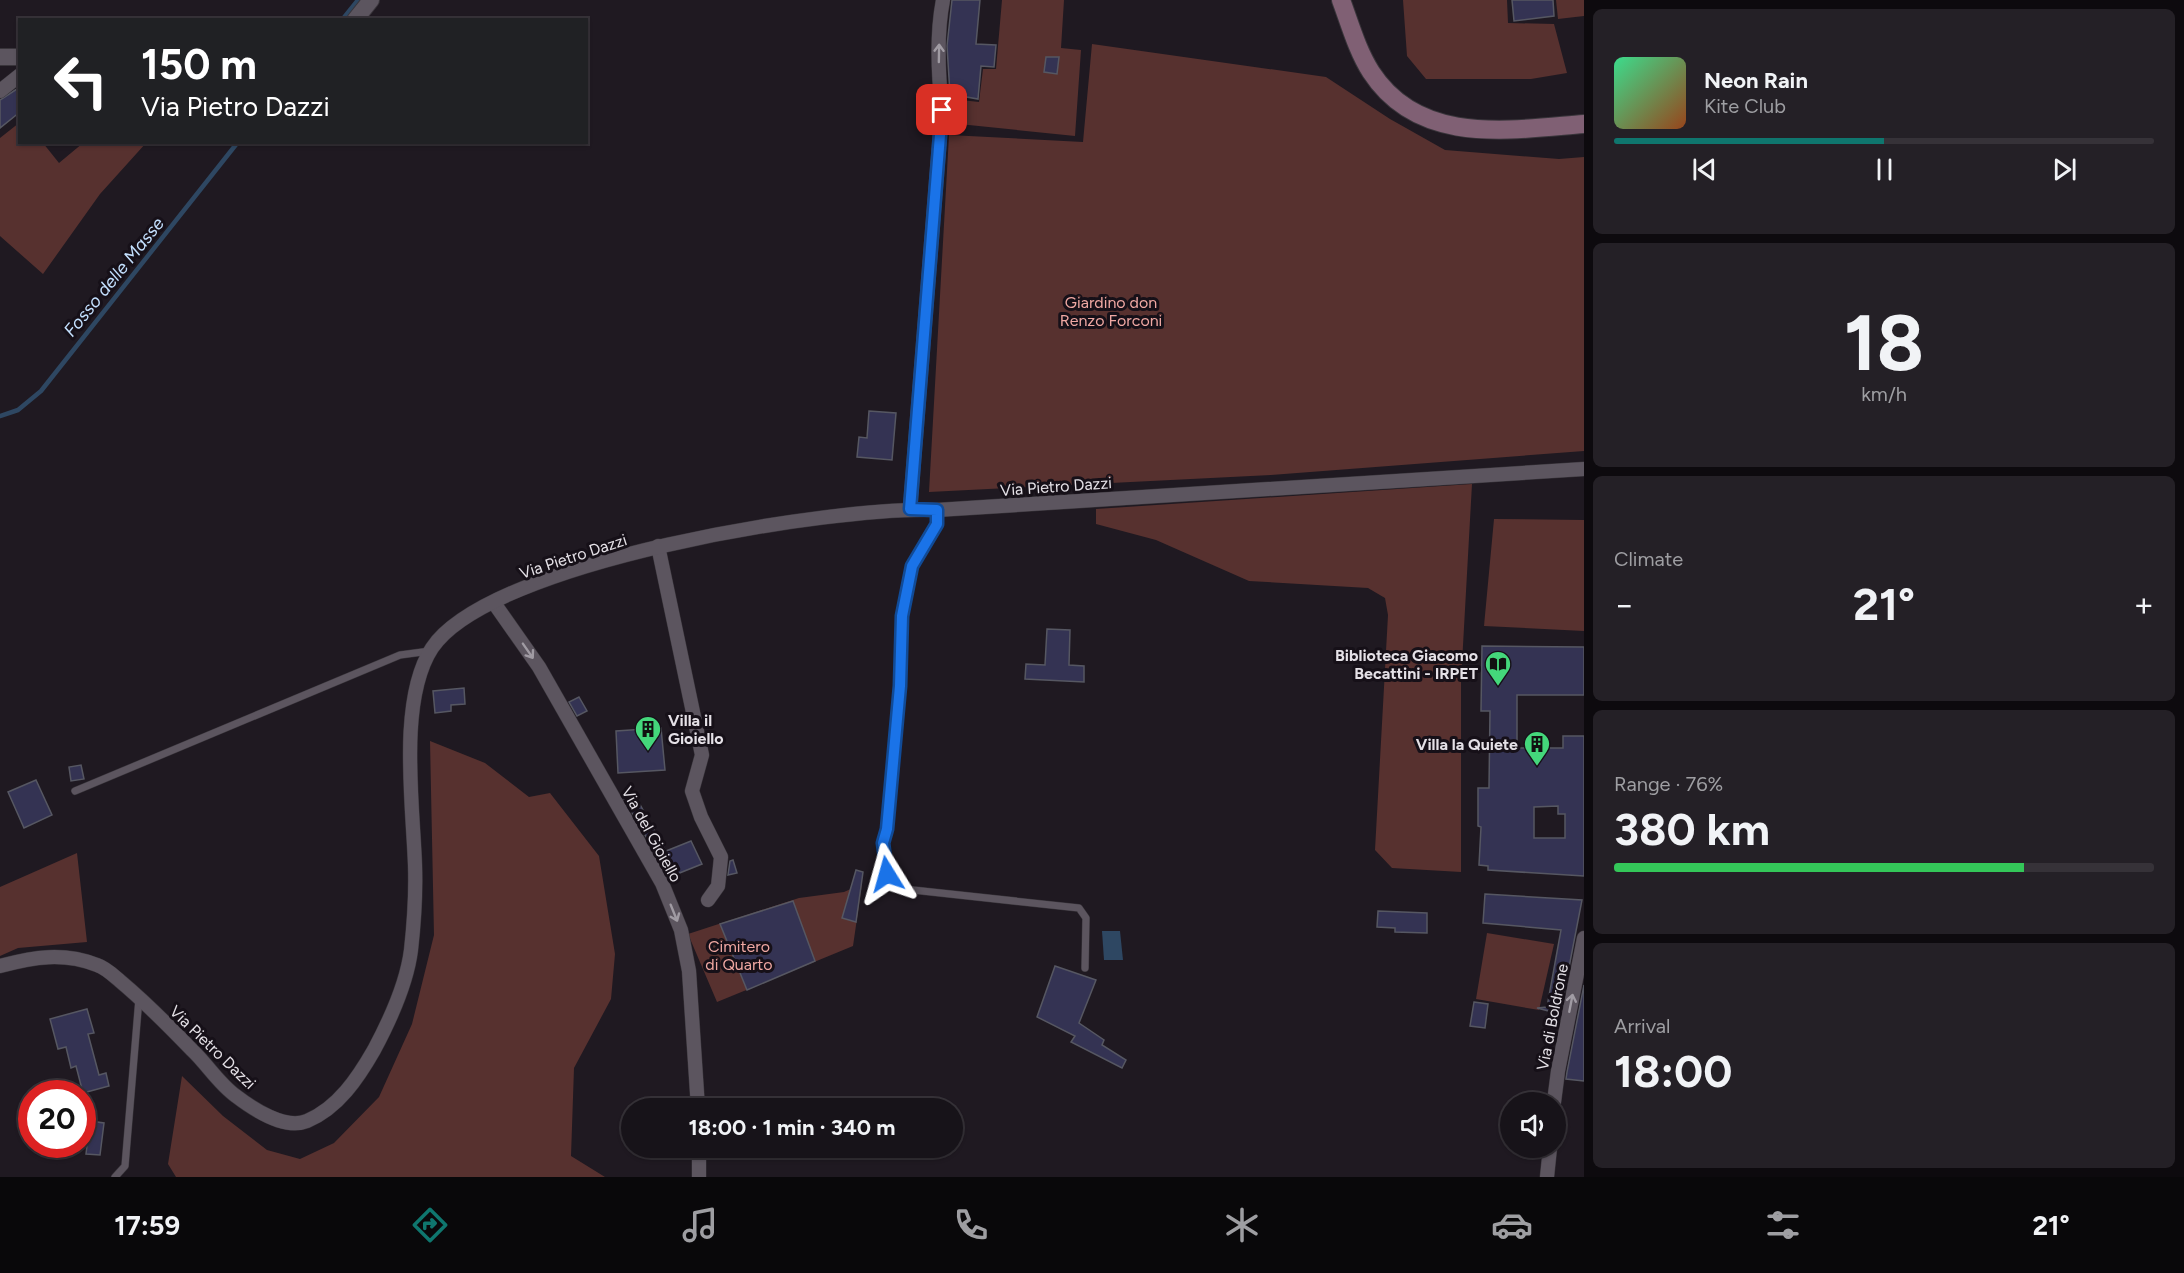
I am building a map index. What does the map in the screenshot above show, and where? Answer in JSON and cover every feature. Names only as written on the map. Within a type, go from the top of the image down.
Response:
[{"type":"main road","points":[[1341,0],[1361,53],[1371,72],[1394,99],[1416,114],[1454,127],[1482,130],[1584,124]]},
{"type":"street","points":[[357,18],[371,0]]},
{"type":"street","points":[[910,509],[942,110],[939,20],[943,0]]},
{"type":"street","points":[[0,57],[18,57]]},
{"type":"street","points":[[0,91],[18,77]]},
{"type":"street","name":"Via Pietro Dazzi","points":[[0,966],[57,955],[101,965],[139,998],[235,1096],[274,1119],[303,1123],[328,1109],[358,1078],[389,1022],[411,954],[415,870],[410,764],[413,699],[430,651],[449,628],[527,586],[658,546],[786,522],[910,509],[937,510],[1584,470]]},
{"type":"street","points":[[658,546],[702,755],[693,790],[701,817],[721,857],[718,886],[708,900]]},
{"type":"street","name":"Via del Gioiello","points":[[495,603],[539,667],[656,873],[681,930],[689,971],[697,1098]]},
{"type":"street","name":"Via di Boldrone","points":[[1555,1092],[1557,1071],[1584,938]]},
{"type":"street","points":[[699,1158],[699,1177]]},
{"type":"street","points":[[1547,1177],[1549,1158]]},
{"type":"lane","points":[[937,510],[937,524],[912,566],[902,616],[900,686],[887,829],[883,843],[887,874],[902,888],[1078,909],[1086,918],[1085,969]]},
{"type":"lane","points":[[75,791],[400,655],[430,651]]},
{"type":"lane","points":[[116,1177],[125,1166],[139,998]]},
{"type":"green space","points":[[1002,0],[1064,0],[1061,48],[1081,50],[1075,136],[949,123],[952,99],[979,102],[983,69],[996,69]]},
{"type":"green space","points":[[1403,0],[1507,0],[1508,23],[1554,24],[1567,73],[1531,79],[1426,79],[1407,56]]},
{"type":"green space","points":[[1556,0],[1584,0],[1584,16],[1558,19]]},
{"type":"green space","name":"Giardino don Renzo Forconi","points":[[1092,44],[1326,77],[1390,119],[1445,150],[1559,159],[1584,157],[1584,451],[1271,475],[929,492],[949,135],[1083,142]]},
{"type":"green space","points":[[18,124],[18,144],[44,144],[59,163],[82,144],[145,144],[100,194],[43,274],[0,236],[0,138]]},
{"type":"green space","points":[[1472,484],[1461,681],[1461,872],[1392,868],[1375,850],[1388,615],[1385,598],[1368,588],[1249,581],[1156,540],[1096,524],[1096,509]]},
{"type":"green space","points":[[1494,519],[1584,520],[1584,631],[1484,626]]},
{"type":"green space","points":[[430,741],[485,763],[529,797],[550,793],[599,856],[615,954],[611,999],[574,1068],[571,1156],[605,1177],[176,1177],[168,1164],[182,1076],[223,1116],[267,1150],[300,1159],[334,1143],[379,1097],[412,1024],[434,935]]},
{"type":"green space","points":[[77,853],[87,942],[18,948],[0,956],[0,887]]},
{"type":"green space","name":"Cimitero di Quarto","points":[[862,884],[853,946],[717,1002],[688,934],[799,898],[844,892]]},
{"type":"green space","points":[[1487,933],[1554,944],[1539,1010],[1476,999]]},
{"type":"water","points":[[1102,931],[1120,931],[1123,960],[1104,960]]},
{"type":"building","points":[[952,0],[980,0],[976,44],[996,45],[994,67],[981,66],[978,99],[950,94],[947,46]]},
{"type":"building","points":[[1512,0],[1553,0],[1554,16],[1514,21]]},
{"type":"building","points":[[1046,57],[1059,57],[1057,74],[1044,72]]},
{"type":"building","points":[[18,88],[18,114],[0,128],[0,100]]},
{"type":"building","points":[[869,411],[896,413],[892,460],[857,457],[859,437],[867,438]]},
{"type":"building","points":[[1047,629],[1070,630],[1069,665],[1084,666],[1084,682],[1025,679],[1026,664],[1045,665]]},
{"type":"building","name":"Villa la Quiete","points":[[1482,646],[1584,647],[1584,695],[1517,695],[1517,748],[1563,748],[1563,736],[1584,736],[1584,876],[1488,870],[1488,866],[1479,865],[1481,827],[1478,826],[1478,788],[1489,788],[1490,711],[1481,711]],"holes":[[[1558,806],[1558,814],[1565,814],[1565,838],[1534,838],[1534,807]]]},
{"type":"building","points":[[464,688],[465,704],[451,705],[451,711],[435,713],[433,691]]},
{"type":"building","points":[[579,697],[587,711],[577,716],[569,702]]},
{"type":"building","name":"Villa il Gioiello","points":[[661,728],[665,770],[618,773],[616,731]]},
{"type":"building","points":[[81,765],[84,779],[71,781],[69,767]]},
{"type":"building","points":[[36,780],[52,815],[24,828],[8,792]]},
{"type":"building","points":[[633,792],[666,851],[691,841],[702,864],[677,874],[672,867],[665,869],[623,797]]},
{"type":"building","points":[[733,860],[737,873],[728,875],[730,861]]},
{"type":"building","points":[[856,870],[863,872],[856,922],[842,918]]},
{"type":"building","points":[[1485,894],[1582,900],[1560,1014],[1537,1008],[1547,1007],[1561,930],[1483,923]]},
{"type":"building","points":[[793,901],[815,961],[747,990],[720,924]]},
{"type":"building","points":[[1378,911],[1427,913],[1427,933],[1395,932],[1395,928],[1377,927]]},
{"type":"building","points":[[1055,966],[1096,980],[1079,1023],[1104,1040],[1102,1045],[1126,1060],[1122,1068],[1071,1042],[1075,1036],[1037,1017]]},
{"type":"building","points":[[1584,985],[1584,1081],[1566,1079]]},
{"type":"building","points":[[1474,1002],[1488,1004],[1485,1028],[1470,1026]]},
{"type":"building","points":[[87,1009],[94,1033],[88,1034],[99,1075],[106,1073],[109,1086],[96,1090],[96,1080],[80,1080],[76,1066],[71,1068],[66,1047],[58,1049],[50,1019]]},
{"type":"building","points":[[96,1122],[104,1123],[100,1155],[96,1155]]},
{"type":"waterway","name":"Fosso delle Masse","points":[[344,18],[358,0]]},
{"type":"waterway","name":"Fosso delle Masse","points":[[0,416],[18,410],[41,391],[236,144]]},
{"type":"place","name":"Biblioteca Giacomo Becattini - IRPET","points":[[1498,687]]},
{"type":"place","name":"Villa il Gioiello","points":[[648,752]]},
{"type":"place","name":"Villa la Quiete","points":[[1537,767]]},
{"type":"route","points":[[887,874],[883,843],[887,829],[900,686],[902,616],[912,566],[937,524],[937,510],[910,509],[942,110]]}]
